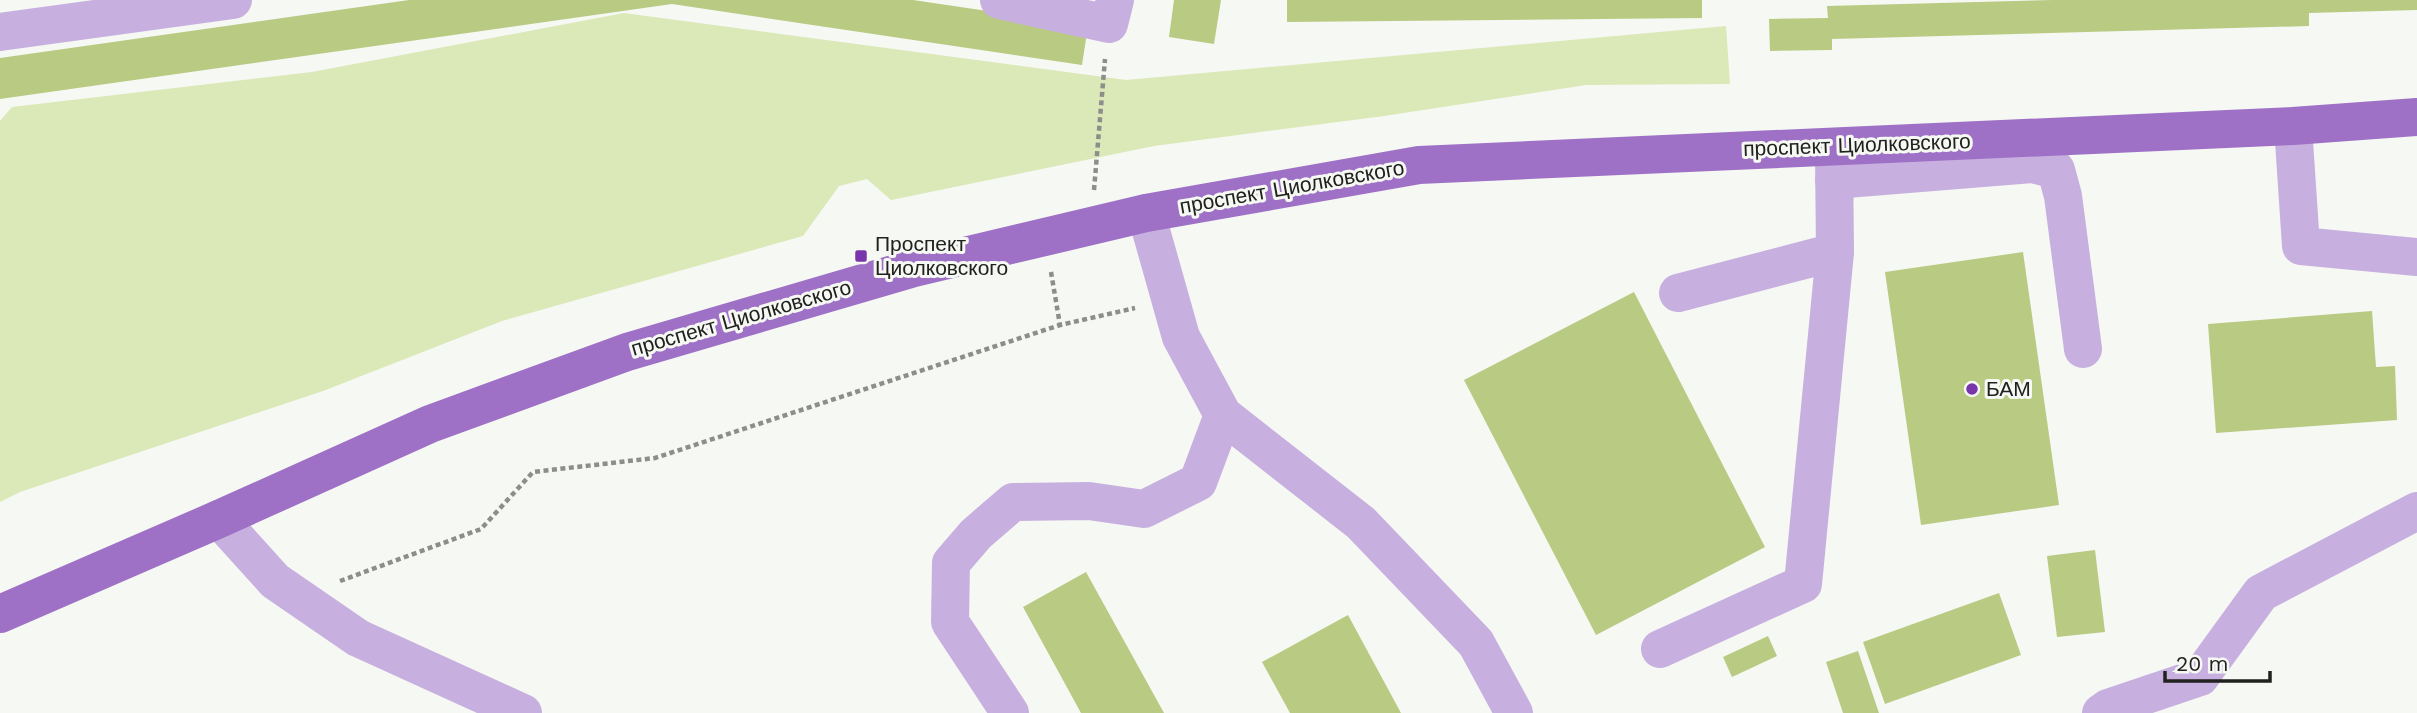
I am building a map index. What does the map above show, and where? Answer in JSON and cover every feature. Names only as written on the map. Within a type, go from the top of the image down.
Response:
[{"type":"main road","name":"проспект Циолковского","points":[[0,614],[430,424],[627,352],[914,268],[1146,213],[1419,164],[1834,163],[2417,117]]},
{"type":"street","points":[[0,32],[233,0]]},
{"type":"street","points":[[999,0],[1112,12]]},
{"type":"street","points":[[2292,126],[2301,246],[2417,257]]},
{"type":"street","points":[[1660,649],[1803,584],[1835,251],[1834,163],[2032,164],[2056,170],[2063,197],[2083,349]]},
{"type":"street","points":[[1146,213],[1181,337],[1223,415],[1361,523],[1476,642],[1514,713]]},
{"type":"street","points":[[1678,293],[1835,251]]},
{"type":"street","points":[[1010,713],[950,622],[951,563],[976,534],[1013,502],[1089,500],[1144,509],[1198,482],[1223,415]]},
{"type":"street","points":[[2101,713],[2108,708],[2200,677],[2261,593],[2417,510]]},
{"type":"street","points":[[219,519],[275,582],[358,638],[523,713]]},
{"type":"path","points":[[1091,226],[1112,12]]},
{"type":"path","points":[[298,597],[481,529],[533,472],[655,458],[1060,326]]},
{"type":"green space","points":[[624,13],[1126,80],[1726,26],[1730,84],[1586,85],[1384,116],[1154,146],[891,200],[867,179],[839,186],[803,236],[502,321],[323,391],[20,492],[0,502],[0,121],[12,107],[312,72]]},
{"type":"building","points":[[409,0],[913,0],[1088,26],[1082,65],[672,4],[0,99],[0,58]]},
{"type":"building","points":[[1174,0],[1221,0],[1214,44],[1169,37]]},
{"type":"building","points":[[1287,0],[1702,0],[1702,18],[1287,22]]},
{"type":"building","points":[[2053,0],[2417,0],[2417,10],[2309,13],[2309,26],[1832,39],[1832,50],[1770,51],[1769,19],[1828,18],[1827,6]]},
{"type":"building","name":"БАМ","points":[[2023,252],[2059,505],[1921,525],[1885,272]]},
{"type":"building","points":[[1634,292],[1765,547],[1596,635],[1464,380]]},
{"type":"building","points":[[2372,311],[2376,367],[2395,366],[2397,420],[2216,433],[2208,324]]},
{"type":"building","points":[[2095,550],[2105,632],[2057,637],[2047,556]]},
{"type":"building","points":[[1086,572],[1164,713],[1081,713],[1023,607]]},
{"type":"building","points":[[1999,593],[2021,655],[1885,704],[1863,642]]},
{"type":"building","points":[[1348,615],[1401,713],[1290,713],[1262,662]]},
{"type":"building","points":[[1768,636],[1777,656],[1732,677],[1723,657]]},
{"type":"building","points":[[1858,651],[1879,713],[1843,713],[1826,662]]},
{"type":"place","name":"Проспект Циолковского","points":[[861,256]]},
{"type":"place","name":"БАМ","points":[[1972,389]]}]
